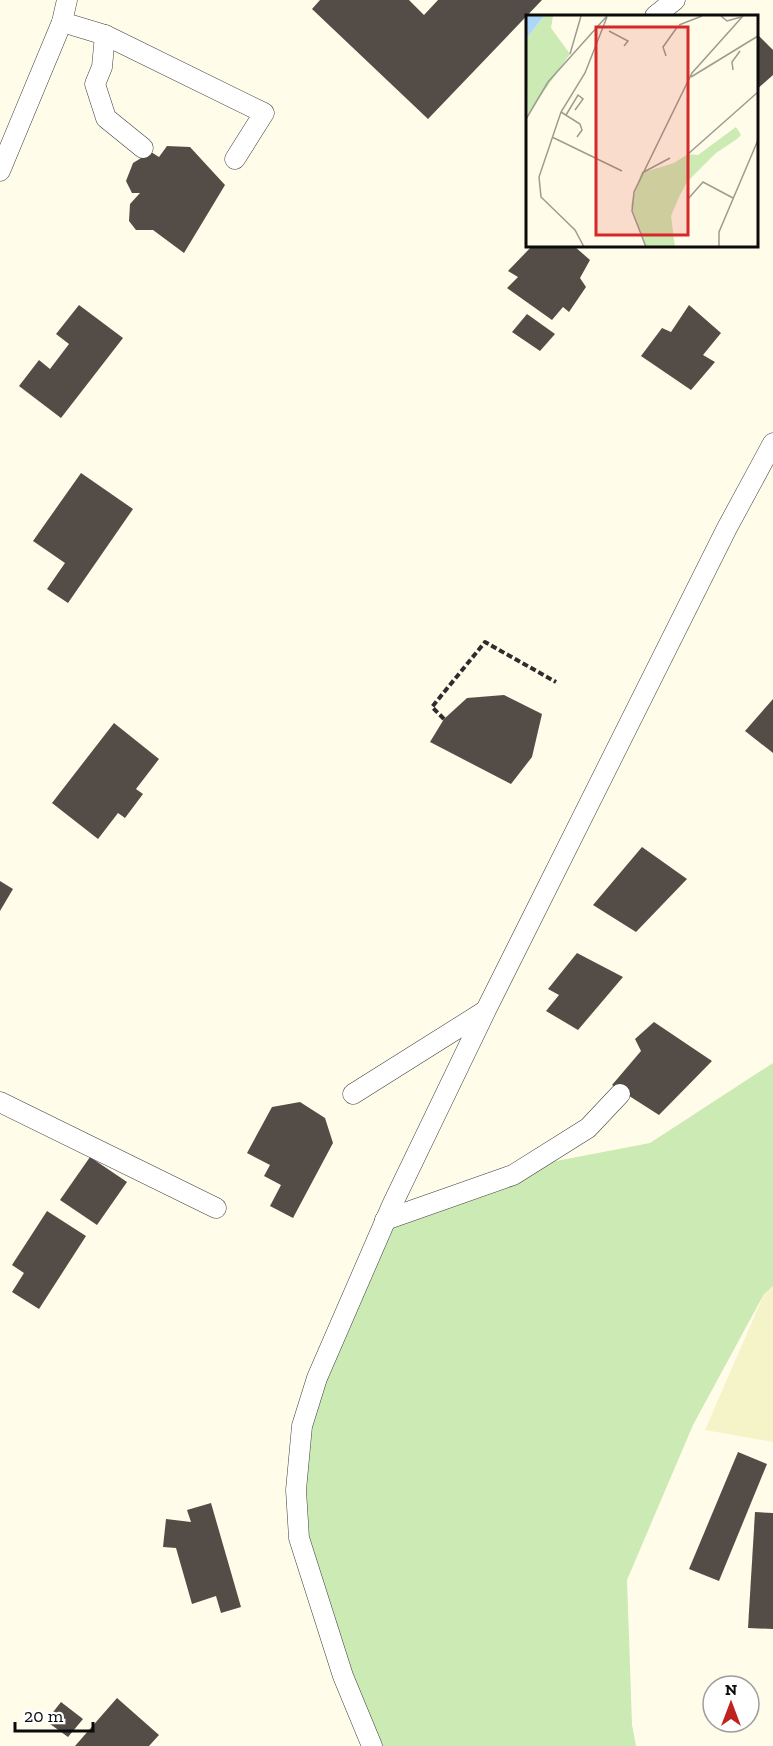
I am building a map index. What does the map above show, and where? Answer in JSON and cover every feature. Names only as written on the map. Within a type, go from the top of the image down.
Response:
[{"type":"street","points":[[0,171],[62,22],[67,0]]},
{"type":"street","points":[[656,15],[676,0]]},
{"type":"street","points":[[664,15],[676,0]]},
{"type":"street","points":[[62,22],[105,35],[264,113],[235,159]]},
{"type":"street","points":[[105,35],[102,67],[95,84],[106,118],[143,148]]},
{"type":"street","points":[[372,1746],[343,1676],[299,1538],[296,1490],[302,1426],[317,1378],[385,1220],[486,1010],[727,528],[773,443]]},
{"type":"street","points":[[353,1094],[486,1010]]},
{"type":"street","points":[[385,1220],[513,1175],[588,1128],[620,1094]]},
{"type":"street","points":[[0,1102],[216,1208]]},
{"type":"path","points":[[444,719],[432,707],[485,642],[556,682]]},
{"type":"green space","points":[[773,1063],[773,1286],[764,1294],[693,1425],[627,1580],[632,1725],[636,1746],[365,1746],[288,1488],[376,1219],[525,1167],[650,1143]]},
{"type":"green space","points":[[773,1286],[773,1442],[705,1430],[764,1294]]},
{"type":"building","points":[[320,0],[409,0],[424,15],[438,0],[542,0],[428,119],[312,9]]},
{"type":"building","points":[[758,35],[773,50],[773,75],[758,88]]},
{"type":"building","points":[[167,146],[190,147],[225,185],[184,253],[153,230],[136,230],[129,221],[130,204],[140,193],[132,193],[126,181],[133,163],[151,152],[159,157]]},
{"type":"building","points":[[530,248],[576,248],[590,260],[580,278],[586,287],[569,312],[563,307],[552,320],[507,288],[518,277],[508,271]]},
{"type":"building","points":[[79,305],[123,338],[61,418],[19,386],[39,360],[50,369],[69,344],[56,334]]},
{"type":"building","points":[[689,305],[721,333],[703,355],[715,362],[691,390],[641,356],[662,328],[671,332]]},
{"type":"building","points":[[527,314],[555,334],[540,351],[512,332]]},
{"type":"building","points":[[81,473],[133,509],[68,603],[47,589],[65,563],[33,541]]},
{"type":"building","points":[[504,695],[542,714],[532,757],[511,784],[430,742],[444,719],[467,698]]},
{"type":"building","points":[[773,699],[773,753],[745,731]]},
{"type":"building","points":[[114,723],[159,759],[136,789],[143,794],[125,818],[118,813],[98,839],[52,803]]},
{"type":"building","points":[[642,847],[687,879],[636,932],[593,905]]},
{"type":"building","points":[[0,881],[13,889],[0,911]]},
{"type":"building","points":[[577,953],[623,977],[578,1030],[546,1011],[559,995],[548,989]]},
{"type":"building","points":[[654,1022],[712,1061],[659,1115],[612,1085],[641,1051],[635,1039]]},
{"type":"building","points":[[300,1102],[325,1118],[333,1143],[293,1218],[270,1206],[281,1185],[264,1176],[270,1165],[247,1153],[272,1107]]},
{"type":"building","points":[[90,1157],[127,1182],[97,1225],[60,1200]]},
{"type":"building","points":[[47,1211],[86,1236],[39,1309],[12,1292],[24,1273],[12,1265]]},
{"type":"building","points":[[738,1452],[767,1464],[719,1581],[689,1569]]},
{"type":"building","points":[[211,1503],[241,1607],[221,1613],[216,1596],[192,1604],[176,1548],[163,1547],[166,1519],[191,1522],[187,1510]]},
{"type":"building","points":[[755,1512],[773,1513],[773,1629],[748,1628]]},
{"type":"building","points":[[117,1698],[159,1735],[149,1746],[75,1746]]},
{"type":"building","points":[[61,1702],[83,1719],[68,1737],[46,1721]]}]
